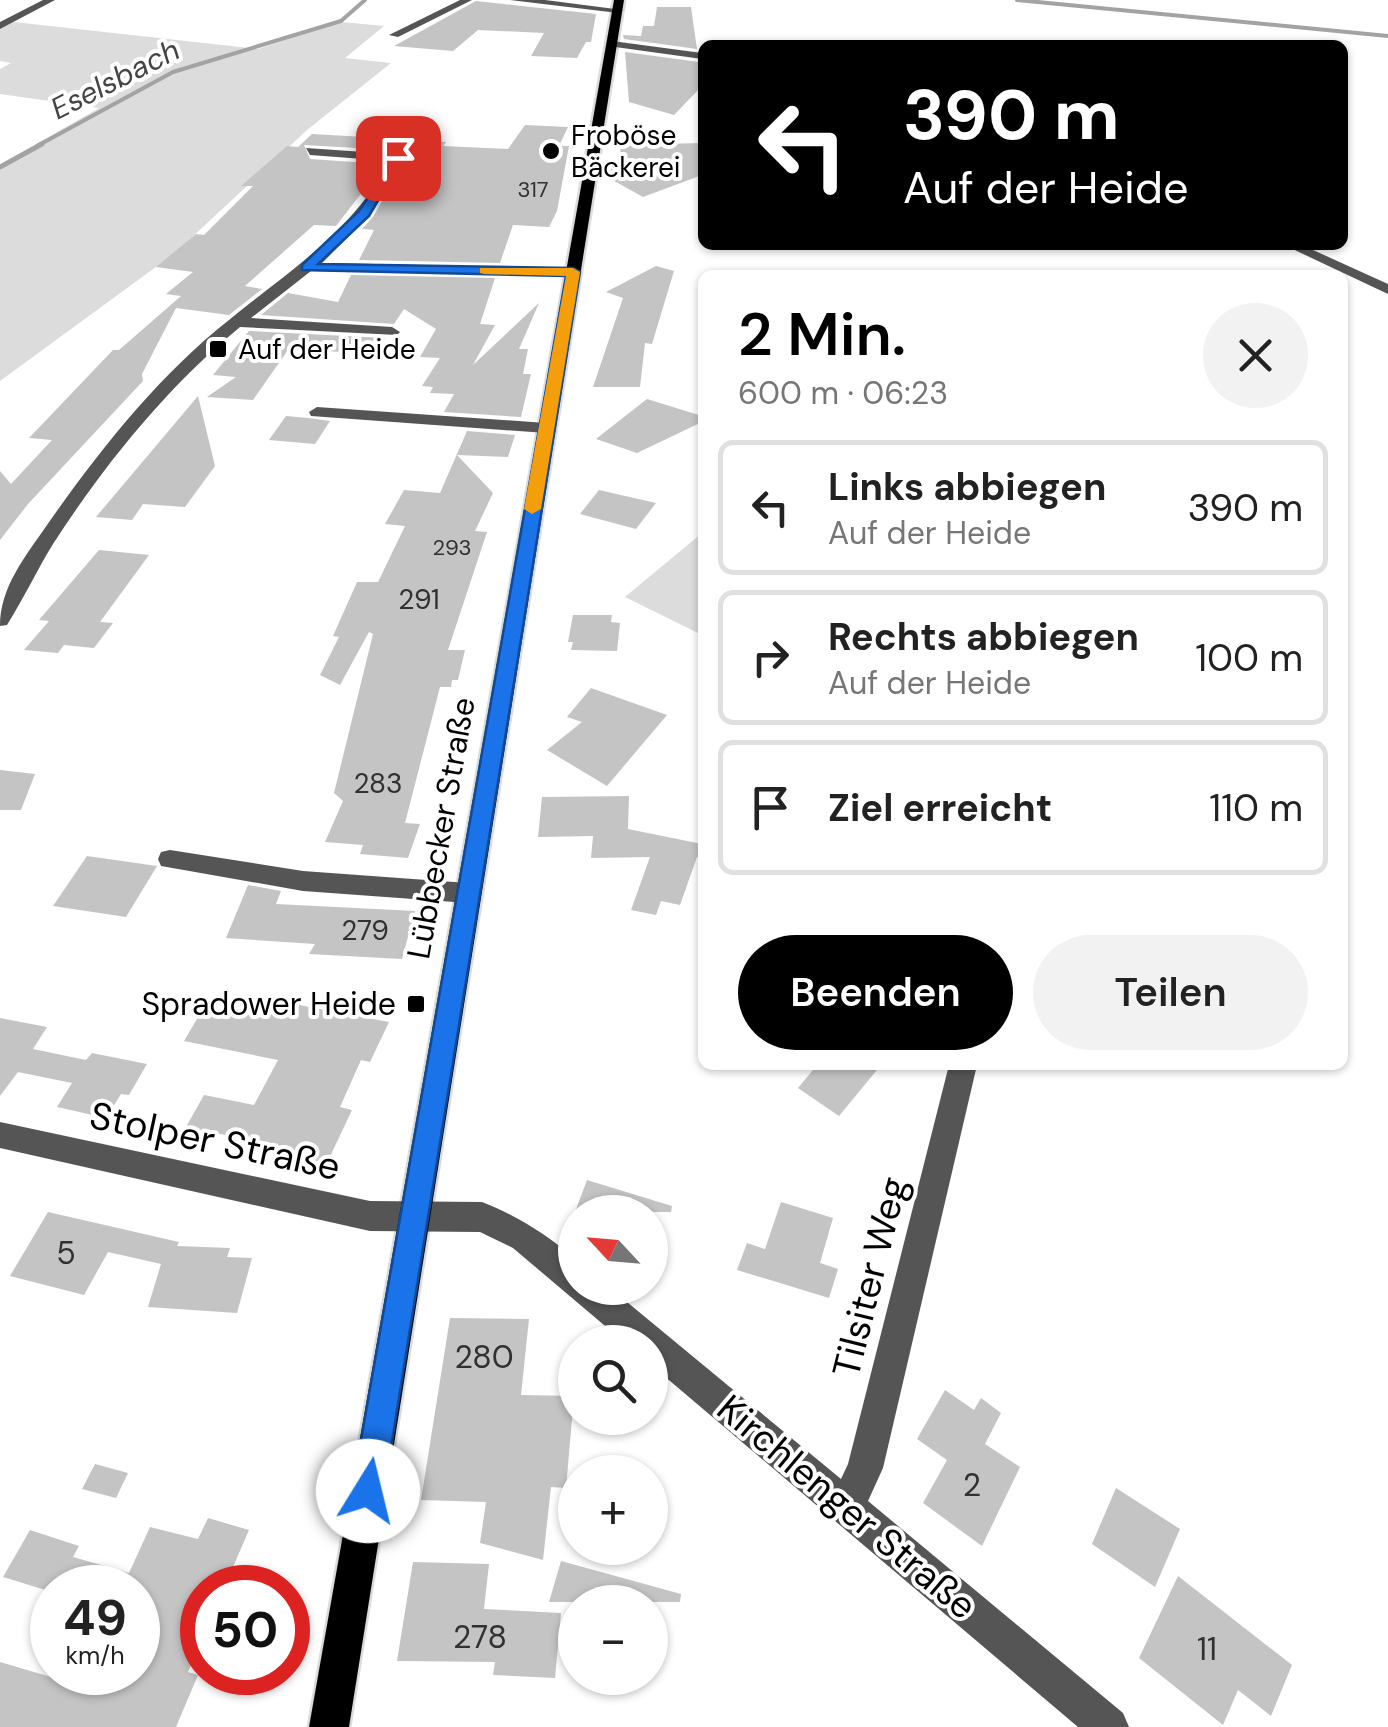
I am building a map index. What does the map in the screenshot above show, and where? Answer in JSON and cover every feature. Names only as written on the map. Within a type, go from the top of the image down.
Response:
[{"type":"main road","name":"Lübbecker Straße","points":[[329,1727],[618,5]]},
{"type":"street","points":[[0,26],[50,0]]},
{"type":"street","points":[[394,35],[416,22],[439,18],[467,0]]},
{"type":"street","points":[[515,0],[618,5]]},
{"type":"street","points":[[612,44],[698,55]]},
{"type":"street","points":[[0,620],[53,526],[158,399],[235,322],[306,268],[364,213],[411,133]]},
{"type":"street","points":[[310,151],[398,158]]},
{"type":"street","points":[[1301,250],[1344,270]]},
{"type":"street","points":[[306,268],[573,272]]},
{"type":"street","points":[[1348,272],[1388,290]]},
{"type":"street","points":[[235,322],[392,332]]},
{"type":"street","points":[[317,412],[546,428]]},
{"type":"street","points":[[170,859],[303,881],[468,893]]},
{"type":"street","name":"Tilsiter Weg","points":[[846,1505],[865,1468],[962,1070]]},
{"type":"street","name":"Stolper Straße","points":[[0,1136],[370,1216],[414,1215]]},
{"type":"street","points":[[414,1215],[482,1217],[524,1236],[558,1265]]},
{"type":"street","name":"Kirchlenger Straße","points":[[606,1305],[1109,1727]]},
{"type":"shaded area","points":[[14,22],[258,49],[341,22],[384,26],[345,58],[391,63],[307,130],[175,253],[0,381],[0,165],[99,108],[0,94],[0,69],[11,63],[0,61],[0,28]]},
{"type":"shaded area","points":[[698,536],[698,633],[625,597]]},
{"type":"building","points":[[476,1],[596,14],[591,42],[586,42],[577,58],[531,56],[544,33],[478,30],[453,51],[394,46]]},
{"type":"building","points":[[657,7],[691,7],[697,49],[624,39],[623,35],[641,36],[643,26],[654,26]]},
{"type":"building","points":[[625,52],[698,62],[698,90],[674,115],[629,102]]},
{"type":"building","points":[[525,125],[568,127],[559,146],[569,146],[557,211],[549,227],[513,225],[500,263],[359,260],[374,230],[362,229],[373,217],[417,140],[446,142],[443,146],[508,149]]},
{"type":"building","points":[[312,134],[400,139],[392,150],[304,145],[310,159],[384,164],[336,226],[314,225],[245,286],[262,289],[229,315],[176,308],[142,374],[143,381],[28,504],[0,540],[0,471],[11,484],[52,440],[29,438],[113,350],[119,350],[181,296],[166,294],[193,272],[156,267],[196,234],[204,235],[253,186],[241,186],[287,146],[298,147]]},
{"type":"building","points":[[698,143],[698,176],[643,197],[600,173],[621,165],[620,145]]},
{"type":"building","points":[[656,266],[674,271],[652,344],[645,343],[640,387],[593,387],[623,298],[606,292]]},
{"type":"building","points":[[351,275],[495,278],[480,324],[495,325],[473,365],[539,303],[519,349],[528,349],[523,374],[531,374],[521,417],[444,412],[454,394],[430,393],[433,387],[422,386],[440,358],[420,357],[436,329],[404,309],[394,324],[261,315],[288,293],[338,302]]},
{"type":"building","points":[[249,331],[385,338],[375,353],[288,350],[253,400],[207,397],[236,377],[213,375]]},
{"type":"building","points":[[198,396],[215,466],[185,507],[143,504],[132,520],[96,517]]},
{"type":"building","points":[[647,399],[698,415],[698,424],[637,453],[596,439]]},
{"type":"building","points":[[286,416],[330,421],[315,444],[269,440]]},
{"type":"building","points":[[467,431],[515,435],[508,457],[457,455],[493,493],[475,531],[487,532],[448,650],[465,650],[458,680],[452,680],[451,687],[440,687],[405,823],[420,824],[408,858],[360,854],[363,845],[325,842],[343,801],[334,793],[373,634],[369,632],[340,685],[320,675],[339,637],[333,636],[357,582],[378,582],[405,526],[385,524],[404,490],[440,493]]},
{"type":"building","points":[[599,490],[656,503],[636,529],[580,514]]},
{"type":"building","points":[[99,550],[149,555],[100,622],[113,623],[94,648],[64,645],[58,653],[24,650],[49,621],[39,620]]},
{"type":"building","points":[[573,615],[612,615],[611,622],[620,623],[617,651],[571,650],[573,642],[568,642]]},
{"type":"building","points":[[591,688],[667,715],[607,786],[547,750],[582,722],[567,717]]},
{"type":"building","points":[[0,770],[35,774],[21,810],[0,810]]},
{"type":"building","points":[[629,796],[628,829],[698,843],[698,857],[680,905],[661,901],[656,915],[631,910],[650,857],[591,858],[593,836],[538,837],[542,797]]},
{"type":"building","points":[[87,856],[157,866],[126,917],[53,906]]},
{"type":"building","points":[[248,885],[281,891],[276,904],[415,911],[402,959],[309,954],[315,944],[226,938]]},
{"type":"building","points":[[278,1001],[389,1022],[370,1062],[361,1060],[340,1107],[352,1110],[327,1163],[261,1149],[264,1143],[186,1127],[204,1095],[254,1105],[278,1060],[184,1041],[204,1007],[268,1018]]},
{"type":"building","points":[[0,1018],[47,1027],[33,1049],[86,1060],[92,1053],[147,1064],[129,1095],[121,1094],[106,1118],[57,1107],[72,1083],[18,1072],[0,1096]]},
{"type":"building","points":[[813,1070],[877,1070],[839,1116],[798,1088]]},
{"type":"building","points":[[587,1180],[636,1195],[581,1195]]},
{"type":"building","points":[[781,1202],[833,1218],[820,1263],[838,1269],[829,1298],[737,1270],[747,1243],[765,1249]]},
{"type":"building","points":[[48,1212],[179,1242],[177,1246],[230,1248],[227,1257],[252,1258],[237,1313],[148,1307],[161,1264],[108,1252],[84,1295],[10,1276]]},
{"type":"building","points":[[450,1318],[529,1319],[521,1395],[558,1396],[558,1435],[571,1435],[569,1455],[558,1455],[558,1487],[551,1487],[543,1560],[480,1543],[486,1502],[421,1500]]},
{"type":"building","points":[[945,1390],[974,1410],[981,1398],[1001,1413],[985,1444],[1020,1467],[982,1546],[923,1503],[947,1460],[917,1439]]},
{"type":"building","points":[[95,1464],[128,1473],[116,1498],[82,1489]]},
{"type":"building","points":[[1116,1488],[1180,1529],[1155,1587],[1092,1544]]},
{"type":"building","points":[[208,1518],[249,1530],[234,1565],[180,1565],[180,1695],[190,1695],[176,1727],[0,1727],[0,1662],[30,1671],[30,1695],[160,1695],[160,1565],[133,1565],[150,1527],[198,1539]]},
{"type":"building","points":[[30,1530],[79,1546],[73,1557],[101,1565],[30,1565],[30,1585],[3,1577]]},
{"type":"building","points":[[413,1562],[489,1564],[484,1609],[558,1613],[555,1678],[493,1675],[495,1662],[397,1661]]},
{"type":"building","points":[[560,1565],[576,1565],[648,1585],[558,1585],[558,1602],[549,1602]]},
{"type":"building","points":[[1178,1576],[1292,1665],[1271,1716],[1238,1690],[1223,1725],[1139,1658]]},
{"type":"building","points":[[668,1590],[681,1594],[680,1602],[668,1602]]},
{"type":"waterway","name":"Eselsbach","points":[[37,146],[173,72],[341,21],[365,0]]},
{"type":"waterway","points":[[1017,0],[1388,36]]},
{"type":"waterway","name":"Eselsbach","points":[[0,167],[42,144]]},
{"type":"slow traffic","points":[[484,271],[573,272],[532,509]]},
{"type":"place","name":"Froböse Bäckerei","points":[[551,151]]},
{"type":"place","name":"Auf der Heide","points":[[218,349]]},
{"type":"place","name":"Spradower Heide","points":[[416,1004]]},
{"type":"route","points":[[368,1491],[573,272],[306,268],[364,213],[398,158]]}]
